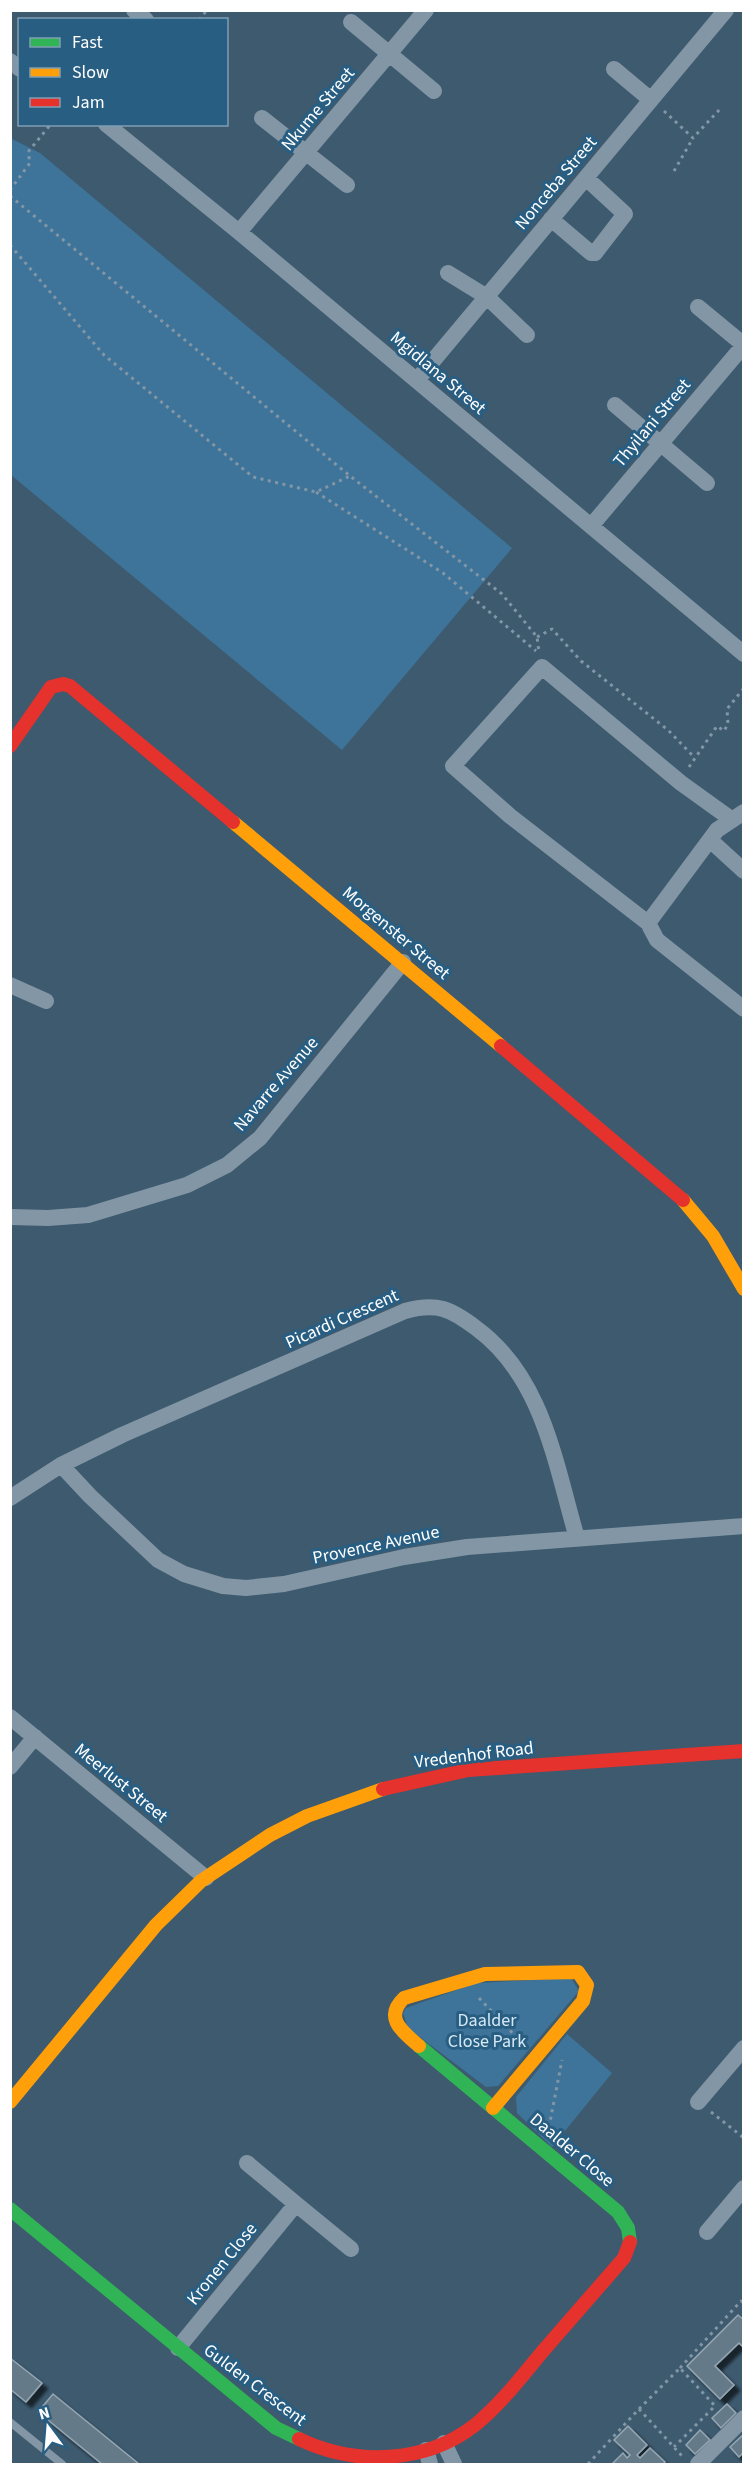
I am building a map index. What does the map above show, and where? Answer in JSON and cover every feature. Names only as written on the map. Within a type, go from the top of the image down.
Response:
[{"type":"street","name":"Nkume Street","points":[[239,232],[426,10]]},
{"type":"street","name":"Nonceba Street","points":[[417,380],[726,10]]},
{"type":"street","points":[[351,22],[434,91]]},
{"type":"street","points":[[614,69],[651,100]]},
{"type":"street","points":[[262,118],[348,185]]},
{"type":"street","name":"Mgidlana Street","points":[[108,126],[239,232],[744,654]]},
{"type":"street","points":[[551,219],[595,253],[625,214],[586,178]]},
{"type":"street","points":[[448,273],[487,297],[527,335]]},
{"type":"street","points":[[698,307],[743,345]]},
{"type":"street","name":"Thyilani Street","points":[[591,526],[743,345]]},
{"type":"street","points":[[615,405],[706,483]]},
{"type":"street","points":[[648,923],[710,840],[737,815],[681,783],[541,661],[453,766],[510,816],[648,923],[657,940],[744,1009]]},
{"type":"street","name":"Morgenster Street","points":[[10,746],[51,687],[63,684],[70,686],[674,1190],[696,1213],[721,1246],[744,1289]]},
{"type":"street","points":[[710,840],[744,871]]},
{"type":"street","name":"Navarre Avenue","points":[[10,1217],[48,1218],[88,1215],[187,1185],[227,1165],[260,1138],[403,962]]},
{"type":"street","points":[[10,985],[46,1001]]},
{"type":"street","name":"Picardi Crescent","points":[[10,1498],[61,1464],[122,1435],[321,1350],[405,1311],[423,1306],[436,1306],[460,1316],[482,1332],[507,1356],[528,1385],[541,1416],[577,1538]]},
{"type":"street","name":"Provence Avenue","points":[[61,1464],[90,1496],[158,1560],[183,1574],[223,1586],[246,1588],[284,1584],[404,1557],[467,1547],[744,1526]]},
{"type":"street","name":"Meerlust Street","points":[[10,1718],[206,1878]]},
{"type":"street","points":[[10,1767],[35,1737]]},
{"type":"street","name":"Vredenhof Road","points":[[10,2102],[169,1911],[206,1878],[288,1825],[340,1802],[394,1784],[468,1770],[744,1751]]},
{"type":"street","name":"Daalder Close","points":[[493,2108],[587,1994],[588,1988],[583,1976],[573,1970],[485,1974],[461,1979],[404,1998],[396,2007],[394,2019],[399,2029],[493,2108],[618,2212],[626,2222]]},
{"type":"street","points":[[698,2102],[744,2048]]},
{"type":"street","points":[[247,2163],[351,2249]]},
{"type":"street","points":[[706,2232],[744,2187]]},
{"type":"street","name":"Kronen Close","points":[[178,2348],[296,2204]]},
{"type":"street","name":"Gulden Crescent","points":[[10,2209],[276,2428],[307,2445],[357,2458],[428,2457],[444,2443],[475,2425],[500,2401],[624,2258],[631,2244],[626,2222]]},
{"type":"street","points":[[698,2464],[744,2418]]},
{"type":"street","points":[[444,2443],[454,2464]]},
{"type":"lane","points":[[10,2422],[62,2464]]},
{"type":"path","points":[[651,100],[693,138]]},
{"type":"path","points":[[674,171],[693,138],[720,109]]},
{"type":"path","points":[[10,190],[30,163],[28,152],[49,126]]},
{"type":"path","points":[[10,196],[350,476],[502,594],[537,637],[541,661]]},
{"type":"path","points":[[10,245],[104,355],[253,477],[316,492],[443,573],[541,661]]},
{"type":"path","points":[[316,492],[350,476]]},
{"type":"path","points":[[537,637],[552,628],[581,661],[668,730],[694,757]]},
{"type":"path","points":[[681,783],[694,757],[717,726],[724,731],[728,724],[727,709],[744,688]]},
{"type":"path","points":[[461,1979],[536,2058]]},
{"type":"path","points":[[541,2148],[547,2138],[562,2059]]},
{"type":"path","points":[[698,2102],[744,2138]]},
{"type":"path","points":[[588,2464],[741,2301],[744,2303]]},
{"type":"path","points":[[674,2447],[715,2406],[680,2368]]},
{"type":"path","points":[[639,2409],[689,2464]]},
{"type":"green space","points":[[10,138],[40,153],[512,548],[342,750],[11,475]]},
{"type":"green space","name":"Daalder Close Park","points":[[571,1978],[579,1991],[498,2086],[486,2087],[408,2028],[403,2013],[406,2008],[476,1983]]},
{"type":"green space","points":[[567,2034],[612,2073],[552,2147],[517,2113],[516,2097]]},
{"type":"building","points":[[738,2315],[744,2320],[744,2348],[739,2343],[715,2366],[734,2385],[720,2399],[687,2366]]},
{"type":"building","points":[[10,2358],[42,2383],[26,2402],[10,2389]]},
{"type":"building","points":[[53,2394],[139,2464],[102,2464],[38,2412]]},
{"type":"building","points":[[727,2404],[736,2413],[721,2428],[712,2418]]},
{"type":"building","points":[[628,2426],[647,2445],[637,2455],[640,2458],[650,2448],[665,2462],[663,2464],[612,2464],[623,2453],[627,2458],[630,2455],[614,2440]]},
{"type":"building","points":[[700,2430],[710,2440],[695,2454],[686,2445]]},
{"type":"building","points":[[744,2434],[744,2452],[739,2457],[730,2447]]},
{"type":"traffic: fast","points":[[419,2046],[618,2212],[628,2228],[630,2242]]},
{"type":"traffic: fast","points":[[10,2209],[276,2428],[299,2439]]},
{"type":"traffic: slow","points":[[233,822],[501,1046]]},
{"type":"traffic: slow","points":[[683,1200],[713,1236],[744,1289]]},
{"type":"traffic: slow","points":[[10,2102],[156,1925],[201,1881],[270,1835],[307,1816],[383,1789]]},
{"type":"traffic: slow","points":[[419,2046],[402,2030],[395,2018],[398,2005],[404,1998],[485,1974],[578,1972],[587,1985],[583,2001],[493,2108]]},
{"type":"traffic: jam","points":[[10,746],[51,687],[63,684],[70,686],[233,822]]},
{"type":"traffic: jam","points":[[501,1046],[683,1200]]},
{"type":"traffic: jam","points":[[383,1789],[468,1770],[744,1751]]},
{"type":"traffic: jam","points":[[299,2439],[343,2454],[389,2457],[412,2454],[455,2438],[485,2417],[511,2390],[624,2258],[630,2242]]}]
